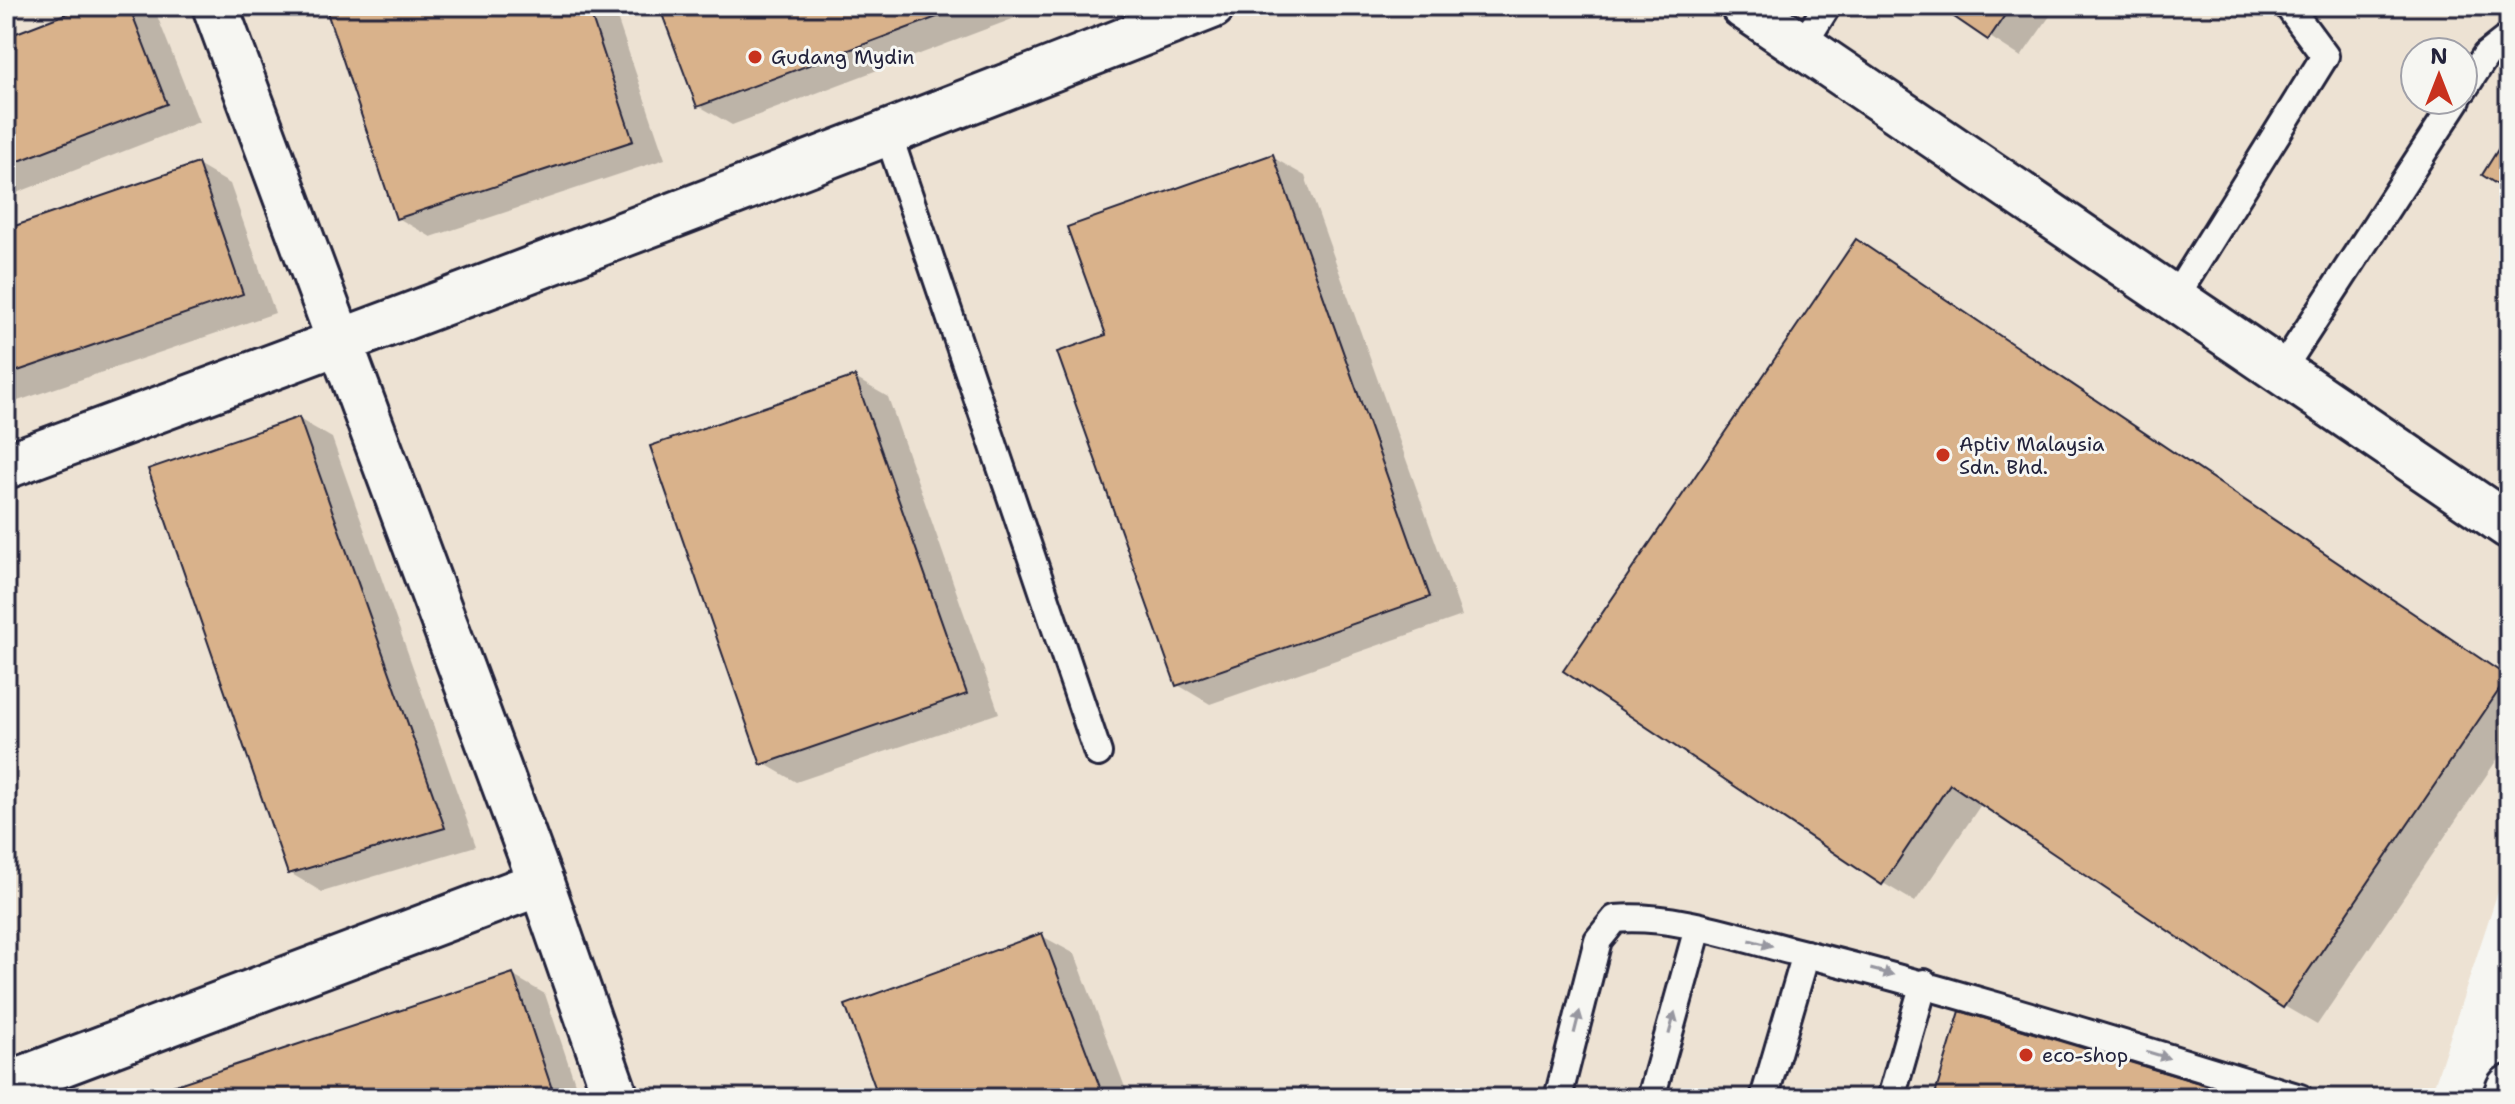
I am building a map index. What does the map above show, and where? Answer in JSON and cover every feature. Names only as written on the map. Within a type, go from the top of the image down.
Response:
[{"type":"street","points":[[215,6],[541,883],[616,1098]]},
{"type":"street","points":[[6,466],[888,134],[1212,6]]},
{"type":"street","points":[[1743,6],[2509,526]]},
{"type":"street","points":[[6,1085],[541,883]]},
{"type":"street","points":[[2505,1098],[2509,1088]]},
{"type":"lane","points":[[1802,46],[1827,6]]},
{"type":"lane","points":[[2174,299],[2325,56],[2288,6]]},
{"type":"lane","points":[[2479,66],[2486,55],[2509,37]]},
{"type":"lane","points":[[2281,371],[2447,116]]},
{"type":"lane","points":[[888,134],[1098,753]]},
{"type":"lane","points":[[1558,1098],[1598,940],[1615,919],[1638,917],[1698,928],[1924,983],[2300,1098]]},
{"type":"lane","points":[[1651,1098],[1698,928]]},
{"type":"lane","points":[[1764,1098],[1806,954]]},
{"type":"lane","points":[[1891,1098],[1924,983]]},
{"type":"shaded area","points":[[6,6],[2509,6],[2509,858],[2430,1098],[6,1098]]},
{"type":"building","points":[[86,6],[129,6],[167,104],[6,166],[6,37]]},
{"type":"building","points":[[344,6],[588,6],[633,141],[396,219],[327,12]]},
{"type":"building","name":"Gudang Mydin","points":[[659,6],[966,6],[697,107]]},
{"type":"building","points":[[1938,6],[2011,6],[1988,40]]},
{"type":"building","points":[[2509,132],[2509,192],[2482,175]]},
{"type":"building","points":[[1273,154],[1430,597],[1176,686],[1057,352],[1106,335],[1067,227]]},
{"type":"building","points":[[198,163],[243,294],[6,375],[6,229]]},
{"type":"building","name":"Aptiv Malaysia Sdn. Bhd.","points":[[1856,239],[2508,677],[2283,1008],[1950,784],[1882,885],[1563,671]]},
{"type":"building","points":[[855,376],[967,694],[761,765],[650,446]]},
{"type":"building","points":[[299,417],[445,828],[288,874],[148,469]]},
{"type":"building","points":[[1042,933],[1104,1098],[879,1098],[845,1005]]},
{"type":"building","points":[[513,973],[555,1098],[136,1098]]},
{"type":"building","name":"eco-shop","points":[[1960,1011],[2249,1098],[1934,1098]]},
{"type":"place","name":"Gudang Mydin","points":[[755,57]]},
{"type":"place","name":"Aptiv Malaysia Sdn. Bhd.","points":[[1943,455]]},
{"type":"place","name":"eco-shop","points":[[2026,1055]]}]
